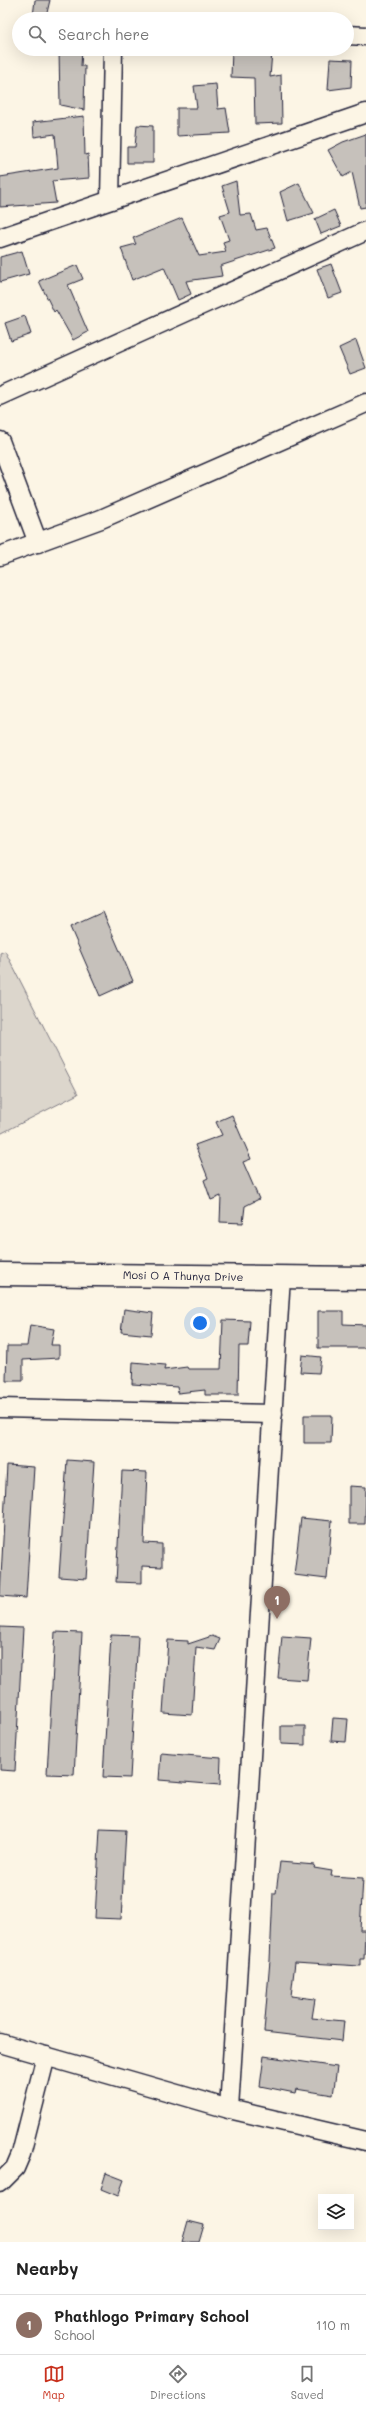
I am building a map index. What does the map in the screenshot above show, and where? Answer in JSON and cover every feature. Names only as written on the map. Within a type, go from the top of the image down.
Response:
[{"type":"street","points":[[354,35],[366,36]]},
{"type":"street","points":[[110,200],[113,56]]},
{"type":"street","points":[[0,238],[366,113]]},
{"type":"street","points":[[0,396],[366,231]]},
{"type":"street","points":[[0,556],[101,519],[366,403]]},
{"type":"street","points":[[0,441],[38,543]]},
{"type":"street","name":"Mosi O A Thunya Drive","points":[[0,1274],[366,1278]]},
{"type":"street","points":[[229,2109],[281,1276]]},
{"type":"street","points":[[0,1408],[273,1414]]},
{"type":"street","points":[[0,2043],[229,2109],[366,2141]]},
{"type":"street","points":[[0,2183],[15,2168],[21,2154],[46,2056]]},
{"type":"shaded area","points":[[5,951],[78,1094],[0,1134],[0,953]]},
{"type":"building","points":[[35,0],[50,0],[47,12],[34,12]]},
{"type":"building","points":[[59,56],[82,56],[81,66],[85,66],[84,110],[60,105]]},
{"type":"building","points":[[232,56],[272,56],[270,77],[281,75],[282,123],[255,124],[254,78],[231,77]]},
{"type":"building","points":[[330,59],[352,60],[351,87],[328,90]]},
{"type":"building","points":[[216,84],[218,109],[226,108],[230,133],[177,136],[177,108],[197,108],[194,86]]},
{"type":"building","points":[[84,116],[85,155],[88,154],[89,178],[52,181],[56,203],[0,207],[0,177],[58,168],[55,134],[34,137],[33,122]]},
{"type":"building","points":[[137,125],[153,126],[153,163],[127,163],[127,147],[135,147]]},
{"type":"building","points":[[366,134],[366,207],[360,208],[352,172],[343,177],[328,150],[343,142]]},
{"type":"building","points":[[236,181],[240,215],[251,214],[256,230],[267,228],[275,248],[220,266],[222,276],[186,281],[191,294],[178,300],[164,267],[132,280],[121,248],[136,244],[133,238],[182,218],[199,256],[226,252],[223,242],[229,240],[220,215],[230,212],[222,186]]},
{"type":"building","points":[[299,183],[314,213],[288,221],[280,192]]},
{"type":"building","points":[[334,210],[341,226],[321,234],[315,219]]},
{"type":"building","points":[[22,251],[29,274],[0,282],[0,257]]},
{"type":"building","points":[[331,264],[342,293],[328,298],[317,269]]},
{"type":"building","points":[[77,265],[83,279],[68,285],[88,332],[73,340],[56,310],[54,312],[39,281]]},
{"type":"building","points":[[25,316],[31,334],[11,341],[5,323]]},
{"type":"building","points":[[356,340],[366,368],[350,374],[339,348]]},
{"type":"building","points":[[103,912],[133,981],[100,996],[70,927]]},
{"type":"building","points":[[232,1115],[251,1159],[243,1162],[259,1199],[245,1206],[243,1223],[220,1222],[221,1196],[211,1200],[204,1180],[208,1178],[195,1145],[222,1135],[216,1122]]},
{"type":"building","points":[[124,1309],[153,1313],[151,1335],[121,1332]]},
{"type":"building","points":[[318,1311],[343,1311],[343,1324],[366,1325],[366,1348],[318,1348]]},
{"type":"building","points":[[223,1320],[250,1321],[248,1346],[239,1346],[238,1395],[205,1395],[205,1390],[178,1393],[177,1387],[132,1384],[133,1362],[165,1365],[164,1370],[187,1367],[188,1369],[221,1369]]},
{"type":"building","points":[[30,1325],[54,1329],[51,1345],[59,1345],[59,1358],[23,1360],[23,1381],[6,1381],[7,1346],[27,1346]]},
{"type":"building","points":[[302,1355],[321,1357],[319,1373],[300,1372]]},
{"type":"building","points":[[304,1415],[332,1415],[331,1443],[304,1443]]},
{"type":"building","points":[[67,1460],[94,1462],[86,1579],[59,1577]]},
{"type":"building","points":[[7,1465],[34,1467],[26,1598],[0,1596]]},
{"type":"building","points":[[122,1471],[147,1472],[144,1543],[162,1544],[162,1567],[142,1566],[142,1583],[116,1582]]},
{"type":"building","points":[[349,1486],[366,1487],[365,1524],[349,1524]]},
{"type":"building","points":[[301,1518],[332,1521],[327,1579],[294,1575]]},
{"type":"building","points":[[0,1627],[23,1628],[15,1771],[0,1770]]},
{"type":"building","points":[[55,1632],[82,1633],[74,1775],[47,1774]]},
{"type":"building","points":[[111,1635],[138,1636],[130,1778],[103,1777]]},
{"type":"building","points":[[212,1636],[220,1639],[215,1650],[196,1647],[192,1715],[163,1713],[168,1640],[188,1641],[188,1644]]},
{"type":"building","points":[[282,1636],[311,1638],[307,1680],[278,1678]]},
{"type":"building","points":[[333,1718],[348,1719],[346,1742],[331,1741]]},
{"type":"building","points":[[281,1726],[305,1726],[305,1745],[281,1744]]},
{"type":"building","points":[[161,1753],[221,1758],[220,1785],[159,1780]]},
{"type":"building","points":[[100,1829],[126,1830],[121,1919],[95,1918]]},
{"type":"building","points":[[280,1862],[315,1865],[314,1868],[332,1871],[331,1876],[363,1878],[360,1930],[365,1930],[364,1959],[360,1959],[360,1966],[295,1962],[291,1996],[315,1999],[312,2018],[344,2021],[342,2041],[264,2032],[270,1960],[273,1893],[276,1893]]},
{"type":"building","points":[[264,2056],[337,2067],[333,2095],[296,2089],[295,2093],[260,2086]]},
{"type":"building","points":[[106,2173],[124,2180],[118,2196],[101,2189]]},
{"type":"building","points":[[188,2221],[204,2225],[199,2242],[182,2242]]},
{"type":"place","name":"Phathlogo Primary School","points":[[277,1619]]}]
